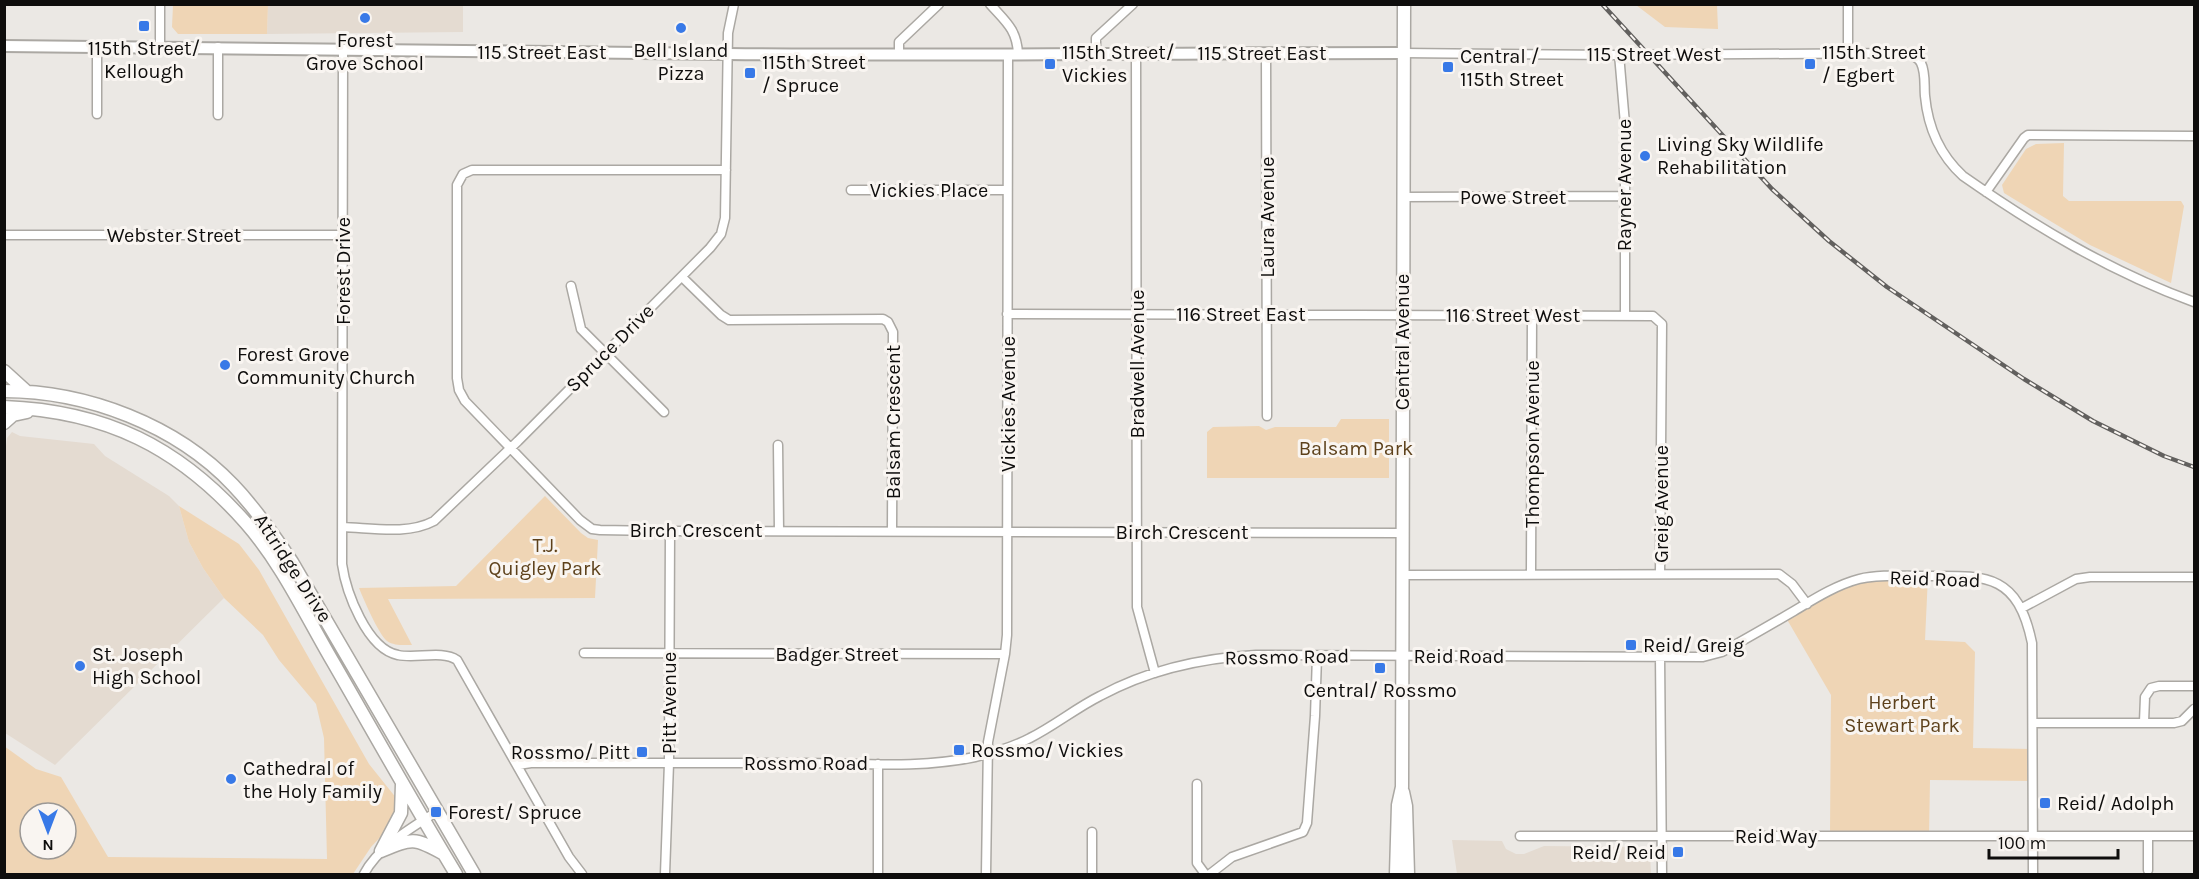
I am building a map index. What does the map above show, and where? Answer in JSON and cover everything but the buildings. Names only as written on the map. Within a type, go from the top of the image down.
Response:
[{"type":"main road","name":"Central Avenue","points":[[1404,4],[1402,787],[1406,806],[1408,874]]},
{"type":"main road","points":[[4,371],[26,391]]},
{"type":"main road","name":"Attridge Drive","points":[[4,391],[26,391],[97,405],[138,420],[196,453],[232,484],[264,520],[292,562],[474,874]]},
{"type":"main road","name":"Attridge Drive","points":[[4,407],[37,409],[78,416],[107,424],[144,440],[199,475],[247,524],[272,557],[456,874]]},
{"type":"main road","points":[[4,423],[13,415],[37,409]]},
{"type":"main road","points":[[381,851],[401,813],[401,780]]},
{"type":"main road","name":"Central Avenue","points":[[1396,874],[1398,805],[1402,787]]},
{"type":"main road","points":[[381,851],[412,840],[422,842],[444,854]]},
{"type":"street","points":[[160,4],[160,47]]},
{"type":"street","name":"Spruce Drive","points":[[343,527],[405,529],[425,526],[434,521],[510,449],[682,277],[721,234],[725,218],[728,33],[734,4]]},
{"type":"street","points":[[899,54],[899,42],[939,4]]},
{"type":"street","name":"Vickies Avenue","points":[[986,874],[988,753],[1005,654],[1008,531],[1008,190],[1013,54],[1018,40],[1012,28],[990,4]]},
{"type":"street","points":[[1096,53],[1096,38],[1133,4]]},
{"type":"street","points":[[1848,4],[1848,53]]},
{"type":"street","name":"115 Street East","points":[[5,46],[727,54],[1403,53]]},
{"type":"street","points":[[97,47],[97,114]]},
{"type":"street","points":[[218,47],[218,115]]},
{"type":"street","name":"Forest Drive","points":[[343,50],[343,527]]},
{"type":"street","name":"Laura Avenue","points":[[1266,53],[1267,416]]},
{"type":"street","name":"115 Street West","points":[[1403,53],[1906,53],[1920,61],[1924,71],[1926,111],[1943,153],[1958,171],[1986,192]]},
{"type":"street","name":"Bradwell Avenue","points":[[1136,54],[1137,607],[1155,673]]},
{"type":"street","name":"Rayner Avenue","points":[[1619,54],[1625,124],[1625,315]]},
{"type":"street","points":[[2194,136],[2028,135],[1986,192],[2064,242],[2122,272],[2194,302]]},
{"type":"street","name":"Birch Crescent","points":[[726,170],[483,169],[472,170],[464,174],[457,185],[457,384],[465,401],[580,520],[592,529],[1403,533]]},
{"type":"street","name":"Vickies Place","points":[[851,190],[1008,190]]},
{"type":"street","name":"Powe Street","points":[[1402,198],[1624,196]]},
{"type":"street","name":"Webster Street","points":[[4,235],[343,235]]},
{"type":"street","name":"Balsam Crescent","points":[[682,277],[729,320],[883,319],[888,322],[893,332],[892,530]]},
{"type":"street","points":[[571,286],[580,329],[664,412]]},
{"type":"street","name":"116 Street East","points":[[1007,314],[1402,315]]},
{"type":"street","name":"116 Street West","points":[[1402,315],[1625,315]]},
{"type":"street","name":"Thompson Avenue","points":[[1531,574],[1532,315]]},
{"type":"street","name":"Greig Avenue","points":[[1403,575],[1660,574],[1662,324],[1653,316],[1625,315]]},
{"type":"street","points":[[778,446],[779,530]]},
{"type":"street","points":[[343,527],[342,564],[346,586],[374,640],[384,650],[399,656],[447,655],[457,660],[519,765],[569,857],[582,874]]},
{"type":"street","name":"Pitt Avenue","points":[[665,874],[669,763],[670,531]]},
{"type":"street","points":[[1660,574],[1779,574],[1792,584],[1807,604]]},
{"type":"street","name":"Reid Road","points":[[1402,656],[1703,657],[1722,652],[1832,590],[1860,579],[1889,576],[1982,577],[1999,584],[2022,608],[2032,642],[2033,874]]},
{"type":"street","points":[[2022,608],[2076,579],[2194,577]]},
{"type":"street","name":"Badger Street","points":[[584,653],[1005,654]]},
{"type":"street","name":"Rossmo Road","points":[[519,765],[952,762],[1029,739],[1101,695],[1155,673],[1203,661],[1239,656],[1402,656]]},
{"type":"street","points":[[1210,874],[1232,857],[1303,832],[1307,822],[1317,656]]},
{"type":"street","points":[[1660,656],[1662,874]]},
{"type":"street","points":[[2144,722],[2145,697],[2151,688],[2194,686]]},
{"type":"street","points":[[2033,723],[2174,723],[2182,721],[2194,709]]},
{"type":"street","points":[[878,764],[878,874]]},
{"type":"street","points":[[1197,784],[1197,863],[1205,874]]},
{"type":"street","points":[[364,874],[381,851],[423,819],[436,812]]},
{"type":"street","points":[[1092,832],[1092,874]]},
{"type":"street","name":"Reid Way","points":[[1520,836],[2194,836]]},
{"type":"street","points":[[2148,836],[2148,870]]},
{"type":"shaded area","name":"Forest Grove School","points":[[268,5],[463,5],[463,32],[267,34]]},
{"type":"shaded area","name":"St. Joseph High School","points":[[12,432],[20,436],[94,444],[105,456],[169,496],[179,506],[189,542],[203,568],[224,598],[55,765],[5,733],[5,454],[7,438]]},
{"type":"shaded area","points":[[1452,840],[1502,841],[1506,849],[1516,854],[1524,854],[1544,846],[1641,847],[1650,853],[1651,874],[1457,874]]},
{"type":"green space","points":[[173,5],[268,5],[267,34],[178,34],[172,27]]},
{"type":"green space","points":[[1636,5],[1717,5],[1718,29],[1665,27]]},
{"type":"green space","points":[[2064,143],[2063,196],[2069,201],[2181,201],[2184,206],[2171,283],[2090,245],[2004,193],[2002,185],[2026,149],[2036,144]]},
{"type":"green space","name":"Balsam Park","points":[[1341,419],[1389,419],[1389,478],[1207,478],[1207,432],[1213,427],[1259,426],[1266,430],[1275,427],[1336,427]]},
{"type":"green space","name":"T.J. Quigley Park","points":[[545,496],[581,533],[588,538],[598,540],[595,598],[388,599],[412,645],[390,643],[383,637],[359,588],[456,586]]},
{"type":"green space","points":[[179,506],[239,544],[259,570],[369,764],[397,799],[390,827],[371,847],[353,874],[5,874],[4,746],[36,769],[61,777],[75,801],[18,801],[18,861],[78,861],[78,806],[108,857],[327,859],[324,738],[316,704],[279,660],[263,635],[224,598],[203,568],[189,542]]},
{"type":"green space","name":"Herbert Stewart Park","points":[[1928,576],[1925,640],[1965,642],[1975,652],[1973,748],[2033,749],[2033,781],[1930,780],[1929,836],[1830,835],[1831,695],[1785,616],[1860,579]]},
{"type":"railway","points":[[1602,4],[1772,189],[1829,241],[1887,287],[2024,379],[2093,421],[2164,456],[2194,467]]},
{"type":"place","name":"Forest Grove School","points":[[365,18]]},
{"type":"place","name":"115th Street/ Kellough","points":[[144,26]]},
{"type":"place","name":"Bell Island Pizza","points":[[681,28]]},
{"type":"place","name":"115th Street/ Vickies","points":[[1050,64]]},
{"type":"place","name":"115th Street / Egbert","points":[[1810,64]]},
{"type":"place","name":"Central / 115th Street","points":[[1448,67]]},
{"type":"place","name":"115th Street / Spruce","points":[[750,73]]},
{"type":"place","name":"Living Sky Wildlife Rehabilitation","points":[[1645,156]]},
{"type":"place","name":"Forest Grove Community Church","points":[[225,365]]},
{"type":"place","name":"Reid/ Greig","points":[[1631,645]]},
{"type":"place","name":"St. Joseph High School","points":[[80,666]]},
{"type":"place","name":"Central/ Rossmo","points":[[1380,668]]},
{"type":"place","name":"Rossmo/ Vickies","points":[[959,750]]},
{"type":"place","name":"Rossmo/ Pitt","points":[[642,752]]},
{"type":"place","name":"Cathedral of the Holy Family","points":[[231,779]]},
{"type":"place","name":"Reid/ Adolph","points":[[2045,803]]},
{"type":"place","name":"Forest/ Spruce","points":[[436,812]]},
{"type":"place","name":"Reid/ Reid","points":[[1678,852]]}]
